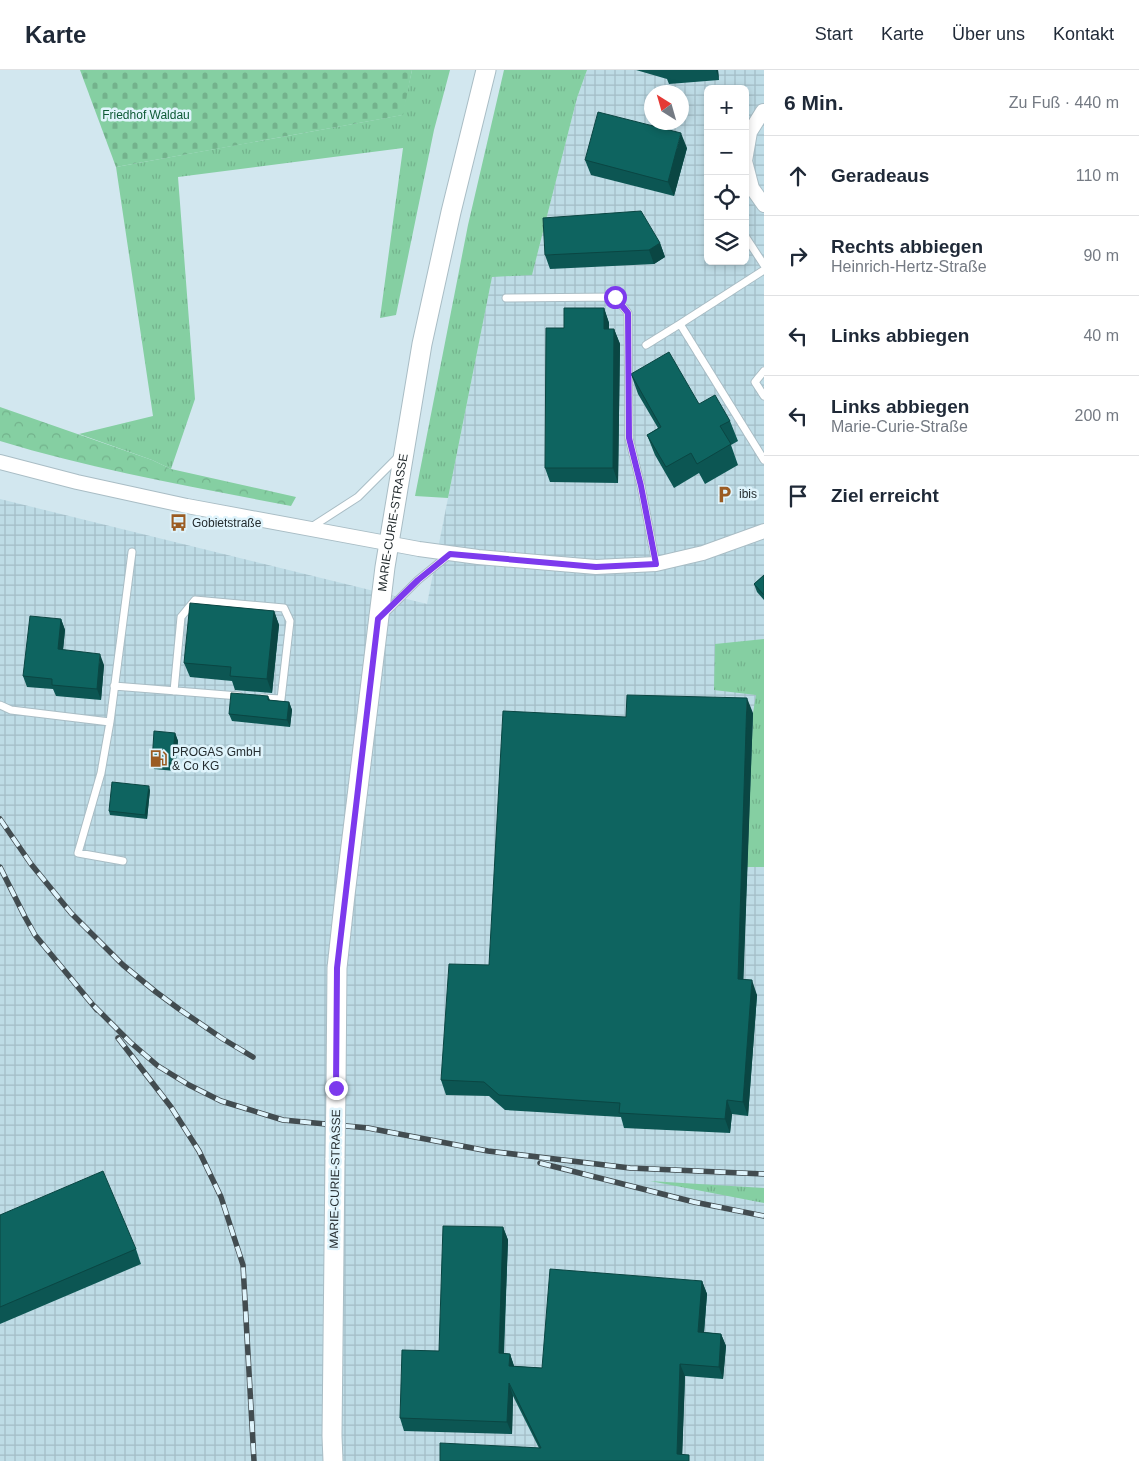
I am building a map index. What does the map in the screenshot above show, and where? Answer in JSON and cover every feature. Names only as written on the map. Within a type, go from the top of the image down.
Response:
[{"type":"main road","name":"MARIE-CURIE-STRASSE","points":[[333,1461],[337,968],[378,619],[404,451],[422,344],[451,212],[486,70]]},
{"type":"street","points":[[749,138],[750,132],[763,111]]},
{"type":"street","points":[[749,175],[752,188],[764,205]]},
{"type":"street","points":[[0,462],[77,482],[187,506],[450,554],[596,567],[656,564],[703,553],[764,531]]},
{"type":"lane","points":[[749,242],[764,265]]},
{"type":"lane","points":[[646,345],[764,270]]},
{"type":"lane","points":[[506,298],[615,297],[628,313],[629,438],[641,486],[656,564]]},
{"type":"lane","points":[[680,324],[764,460]]},
{"type":"lane","points":[[764,371],[755,382],[764,396]]},
{"type":"lane","points":[[308,529],[358,497],[404,451]]},
{"type":"lane","points":[[123,860],[78,853],[101,773],[110,722],[132,552]]},
{"type":"lane","points":[[378,619],[418,580],[450,554]]},
{"type":"lane","points":[[174,691],[181,617],[195,600],[284,608],[290,621],[281,700],[252,697]]},
{"type":"lane","points":[[114,686],[242,696]]},
{"type":"lane","points":[[0,705],[12,710],[110,722]]},
{"type":"shaded area","points":[[587,70],[764,70],[764,1461],[0,1461],[0,499],[427,604],[492,276],[532,274],[577,98]]},
{"type":"green space","name":"Friedhof Waldau","points":[[80,70],[412,70],[403,115],[116,167]]},
{"type":"green space","points":[[412,70],[450,70],[434,130],[396,315],[380,318],[403,148],[178,177],[195,399],[171,469],[152,460],[79,434],[153,416],[116,167],[402,115]]},
{"type":"green space","points":[[504,70],[587,70],[577,98],[532,275],[492,277],[448,498],[415,496],[468,225]]},
{"type":"green space","points":[[0,407],[152,460],[171,469],[296,497],[291,506],[181,485],[72,461],[0,441]]},
{"type":"green space","points":[[764,639],[764,867],[747,867],[753,713],[756,695],[714,690],[715,644]]},
{"type":"green space","points":[[650,1181],[764,1188],[764,1203]]},
{"type":"building","points":[[598,112],[644,124],[644,130],[669,130],[681,133],[668,182],[585,160]]},
{"type":"building","points":[[641,211],[660,243],[649,250],[545,255],[543,218]]},
{"type":"building","points":[[564,308],[604,308],[604,329],[614,329],[613,468],[545,468],[546,328],[564,328]]},
{"type":"building","points":[[669,352],[699,404],[715,395],[730,421],[720,426],[731,444],[697,464],[691,453],[666,467],[647,435],[661,427],[631,374]]},
{"type":"building","points":[[764,575],[764,595],[754,584]]},
{"type":"building","points":[[190,603],[274,611],[267,679],[230,676],[231,667],[184,663]]},
{"type":"building","points":[[30,616],[61,619],[58,649],[100,654],[97,689],[52,685],[52,679],[23,676]]},
{"type":"building","points":[[231,693],[268,696],[268,700],[289,702],[287,720],[229,714]]},
{"type":"building","points":[[627,695],[747,698],[738,979],[752,980],[743,1102],[727,1100],[725,1119],[619,1113],[620,1103],[499,1095],[484,1082],[441,1080],[449,964],[489,965],[503,711],[626,717]]},
{"type":"building","points":[[154,731],[175,733],[172,763],[152,762]]},
{"type":"building","points":[[112,782],[149,786],[145,815],[109,811]]},
{"type":"building","points":[[103,1171],[136,1249],[0,1307],[0,1215]]},
{"type":"building","points":[[443,1226],[503,1227],[499,1353],[510,1354],[509,1366],[542,1368],[550,1269],[702,1281],[698,1332],[721,1334],[719,1367],[680,1364],[677,1454],[689,1455],[689,1461],[440,1461],[440,1443],[541,1448],[509,1383],[507,1422],[400,1418],[402,1350],[439,1351]]},
{"type":"railway","points":[[0,819],[31,864],[71,913],[123,965],[179,1009],[253,1057]]},
{"type":"railway","points":[[0,867],[35,935],[97,1010]]},
{"type":"railway","points":[[94,1006],[130,1042],[158,1066],[189,1085],[221,1101],[283,1120],[368,1128],[488,1151],[630,1168],[764,1174]]},
{"type":"railway","points":[[118,1038],[171,1107],[199,1151],[221,1197],[243,1265],[254,1461]]},
{"type":"railway","points":[[540,1163],[694,1202],[764,1216]]},
{"type":"place","name":"ibis","points":[[725,494]]},
{"type":"place","name":"Gobietstraße","points":[[178,523]]},
{"type":"place","name":"PROGAS GmbH & Co KG","points":[[158,759]]},
{"type":"route","points":[[336,1088],[337,968],[378,619],[418,580],[450,554],[596,567],[656,564],[641,486],[629,438],[628,313],[615,297]]}]
